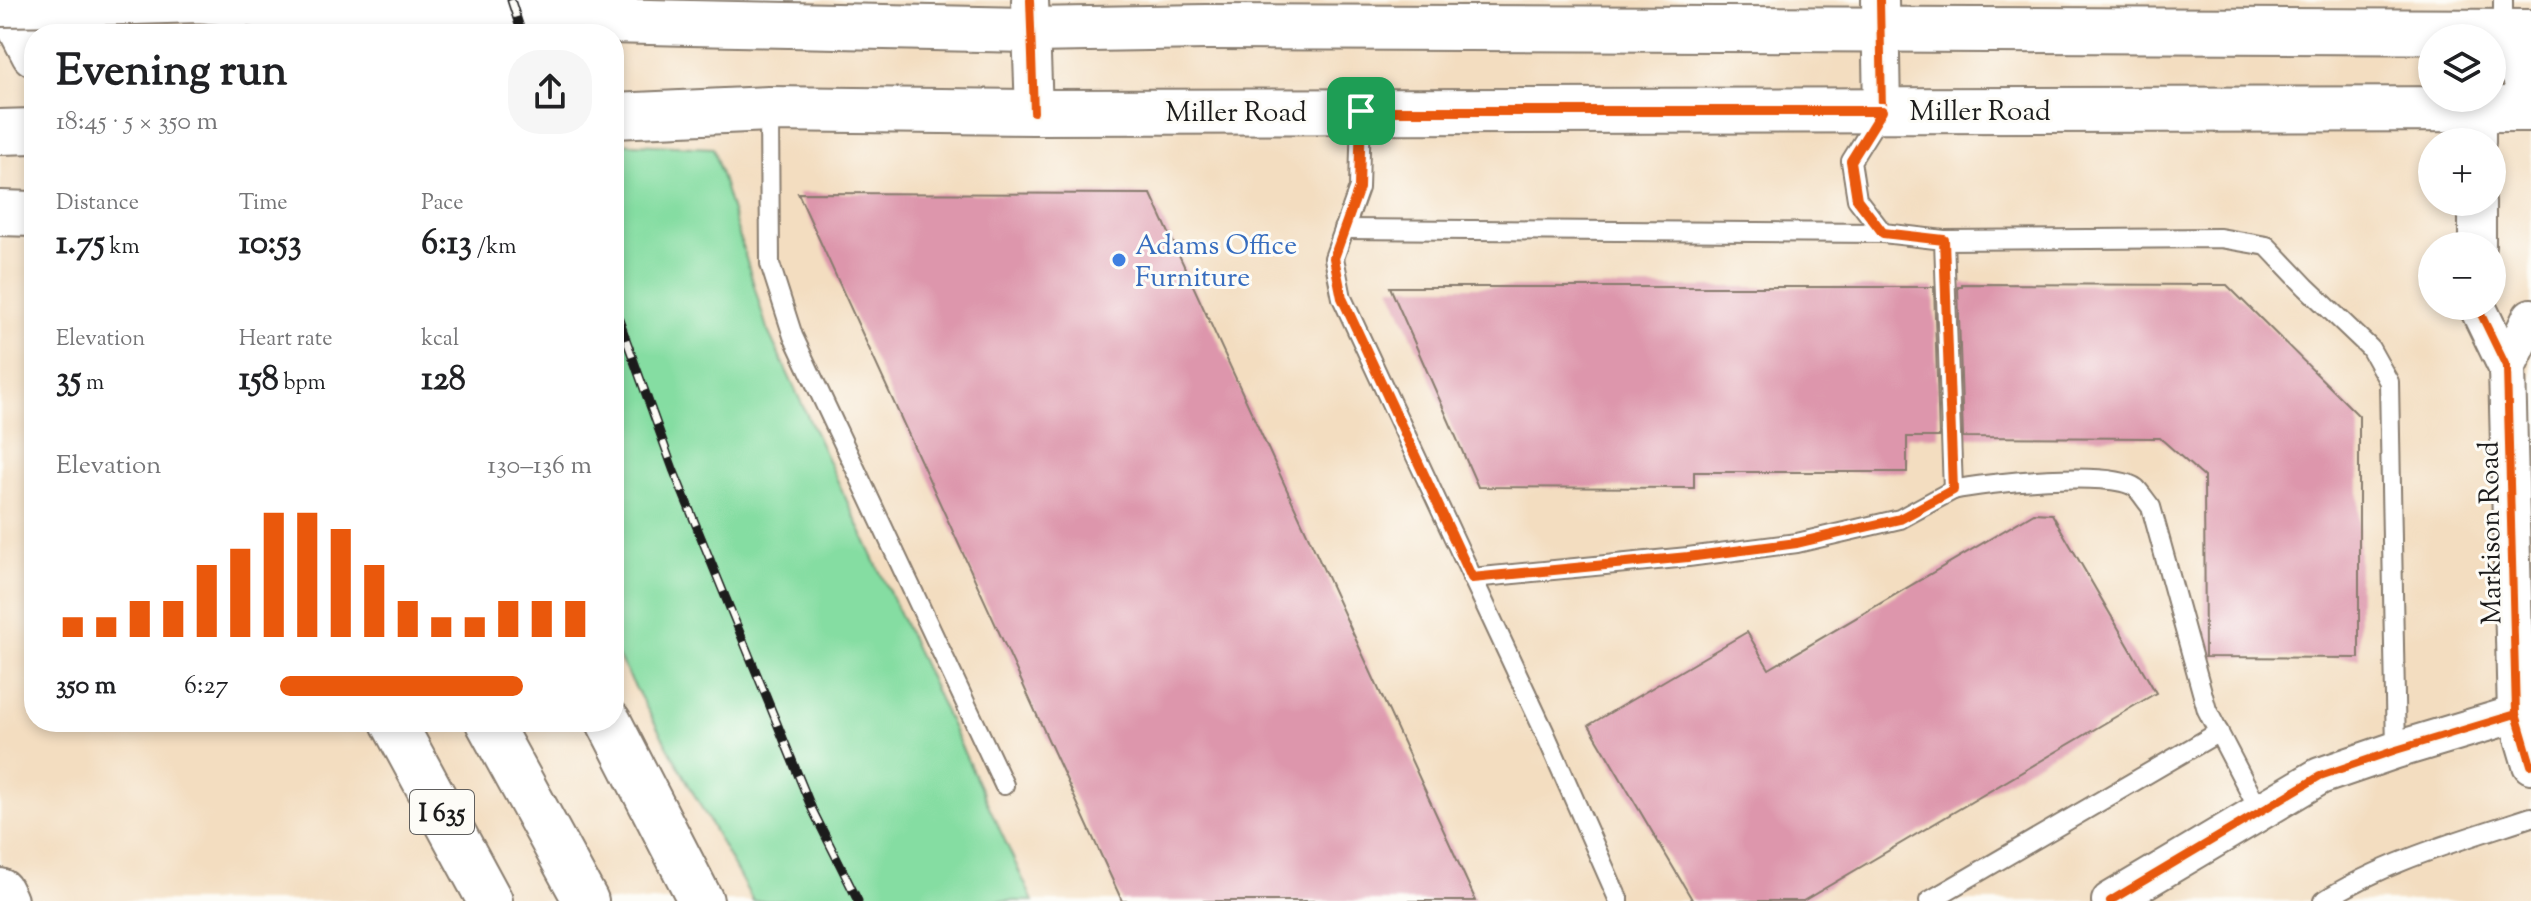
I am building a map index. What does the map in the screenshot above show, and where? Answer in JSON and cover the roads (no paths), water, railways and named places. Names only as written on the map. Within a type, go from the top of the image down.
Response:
[{"type":"main road","points":[[6,0],[24,35]]},
{"type":"main road","points":[[199,0],[210,24]]},
{"type":"main road","points":[[0,4],[112,12],[199,0],[367,15],[688,12],[1030,15],[1206,27],[1880,15],[2507,32]]},
{"type":"main road","name":"Miller Road","points":[[624,116],[769,109],[1034,112],[1882,111],[2478,116],[2531,107]]},
{"type":"main road","points":[[0,132],[24,131]]},
{"type":"main road","points":[[0,213],[24,214]]},
{"type":"main road","name":"I 635","points":[[398,732],[490,901]]},
{"type":"main road","points":[[493,732],[586,901]]},
{"type":"main road","points":[[614,732],[701,901]]},
{"type":"main road","points":[[0,891],[5,901]]},
{"type":"street","points":[[1030,15],[1034,112]]},
{"type":"street","points":[[1880,15],[1882,111]]},
{"type":"street","points":[[2507,32],[2531,107]]},
{"type":"street","name":"Markison Road","points":[[2507,368],[2531,317]]},
{"type":"street","name":"Markison Road","points":[[2484,320],[2507,368],[2516,714],[2531,765]]},
{"type":"street","points":[[2110,901],[2320,776],[2516,714]]},
{"type":"lane","points":[[769,109],[770,264],[793,336],[1004,785]]},
{"type":"lane","points":[[1361,111],[1359,188],[1334,258],[1342,298],[1544,731],[1619,901]]},
{"type":"lane","points":[[1882,111],[1851,161],[1857,199],[1883,233]]},
{"type":"lane","points":[[1344,229],[1883,233],[1944,240],[2220,238],[2267,246],[2370,348],[2389,382],[2396,750]]},
{"type":"lane","points":[[1944,240],[1953,490]]},
{"type":"lane","points":[[1472,578],[1797,543],[1900,519],[1953,490],[1975,485],[2109,479],[2135,487],[2151,507],[2207,710],[2260,812]]},
{"type":"lane","points":[[1929,901],[2219,732]]},
{"type":"lane","points":[[2323,901],[2429,851],[2531,817]]},
{"type":"railway","points":[[511,0],[519,24]]},
{"type":"railway","points":[[624,334],[673,469],[812,809],[858,901]]},
{"type":"place","name":"Adams Office Furniture","points":[[1119,260]]}]
